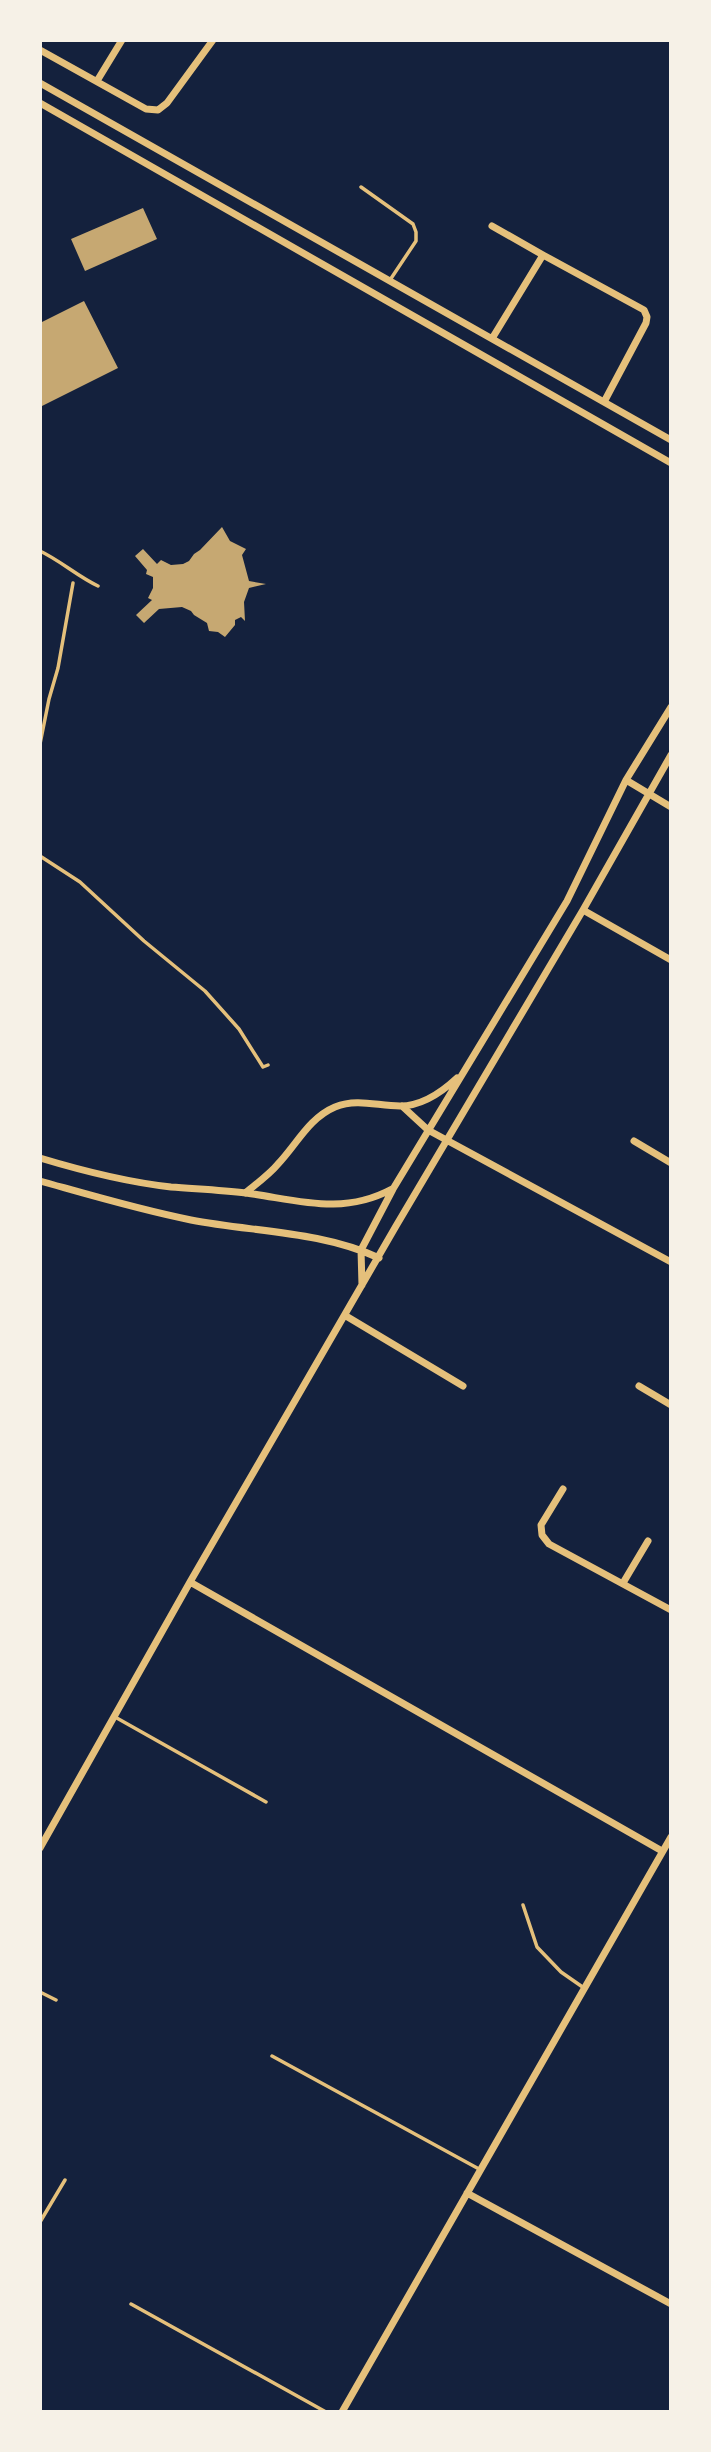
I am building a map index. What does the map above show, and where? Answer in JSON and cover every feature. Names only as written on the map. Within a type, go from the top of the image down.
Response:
[{"type":"street","points":[[97,81],[122,40]]},
{"type":"street","points":[[40,50],[146,108],[158,110],[167,103],[213,40]]},
{"type":"street","points":[[40,83],[671,440]]},
{"type":"street","points":[[40,103],[671,463]]},
{"type":"street","points":[[492,226],[644,310],[646,323],[604,402]]},
{"type":"street","points":[[493,337],[543,255]]},
{"type":"street","points":[[362,1286],[361,1250],[393,1189],[567,901],[626,780],[671,707]]},
{"type":"street","points":[[40,1847],[190,1582],[671,755]]},
{"type":"street","points":[[626,780],[671,807]]},
{"type":"street","points":[[583,910],[671,960]]},
{"type":"street","points":[[245,1193],[279,1164],[308,1127],[335,1107],[364,1101],[402,1106],[439,1094],[466,1071]]},
{"type":"street","points":[[402,1106],[428,1130],[671,1262]]},
{"type":"street","points":[[634,1141],[671,1163]]},
{"type":"street","points":[[40,1158],[93,1174],[325,1206],[375,1198],[393,1189]]},
{"type":"street","points":[[40,1181],[192,1220],[258,1228],[361,1250],[379,1258]]},
{"type":"street","points":[[345,1316],[463,1386]]},
{"type":"street","points":[[639,1386],[671,1405]]},
{"type":"street","points":[[563,1489],[541,1524],[542,1535],[549,1544],[671,1610]]},
{"type":"street","points":[[623,1583],[648,1541]]},
{"type":"street","points":[[190,1582],[662,1851]]},
{"type":"street","points":[[342,2412],[671,1837]]},
{"type":"street","points":[[467,2193],[671,2304]]},
{"type":"lane","points":[[361,187],[413,224],[416,233],[416,241],[390,280]]},
{"type":"lane","points":[[40,551],[59,561],[74,574],[98,586]]},
{"type":"lane","points":[[113,1716],[266,1802]]},
{"type":"lane","points":[[662,1851],[671,1856]]},
{"type":"lane","points":[[523,1905],[537,1947],[561,1972],[584,1988]]},
{"type":"lane","points":[[40,1992],[56,2000]]},
{"type":"lane","points":[[272,2056],[481,2170]]},
{"type":"lane","points":[[40,2222],[65,2180]]},
{"type":"lane","points":[[131,2304],[326,2412]]},
{"type":"path","points":[[40,744],[58,668],[74,574]]},
{"type":"path","points":[[40,856],[80,882],[144,941],[192,979],[239,1029],[263,1067],[268,1065]]},
{"type":"building","points":[[143,208],[157,239],[85,271],[71,239]]},
{"type":"building","points":[[84,301],[118,368],[40,407],[40,323]]},
{"type":"building","points":[[222,527],[230,541],[246,549],[242,555],[249,581],[266,584],[249,588],[244,602],[245,621],[241,617],[235,620],[235,625],[225,637],[218,632],[209,631],[207,623],[182,607],[159,609],[144,623],[136,615],[152,600],[148,598],[153,588],[153,577],[146,574],[147,570],[135,556],[143,549],[157,564],[161,560],[171,565],[183,564]]}]
